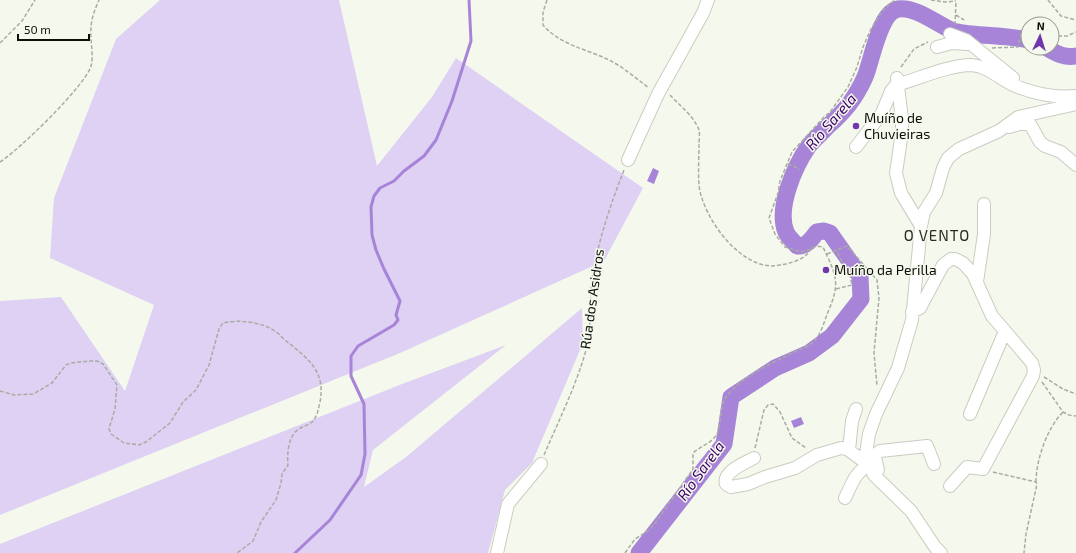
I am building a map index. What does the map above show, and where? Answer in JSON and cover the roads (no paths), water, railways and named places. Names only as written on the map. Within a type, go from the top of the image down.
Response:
[{"type":"street","points":[[628,160],[660,90],[703,13],[708,0]]},
{"type":"street","points":[[953,29],[1026,89]]},
{"type":"street","points":[[937,47],[952,43],[966,44],[979,51]]},
{"type":"street","points":[[856,147],[882,113],[897,81],[971,65],[985,68],[1013,85],[1026,89],[1049,95],[1076,96]]},
{"type":"street","points":[[897,81],[902,119],[902,132],[896,173],[901,193],[921,226]]},
{"type":"street","points":[[845,498],[857,473],[868,459],[870,434],[876,414],[898,368],[912,320],[921,226],[924,212],[936,193],[943,168],[948,158],[959,149],[1002,128],[1018,117],[1076,104]]},
{"type":"street","points":[[1002,128],[1020,124],[1030,124],[1040,142],[1045,146],[1061,152],[1076,165]]},
{"type":"street","points":[[977,282],[984,234],[984,204]]},
{"type":"street","points":[[912,312],[920,308],[943,264],[951,259],[955,259],[963,263],[973,274],[992,316],[1032,364],[1034,370],[1033,376],[983,469],[967,467],[950,486]]},
{"type":"street","points":[[970,414],[1005,331]]},
{"type":"street","points":[[849,450],[852,421],[856,409]]},
{"type":"street","points":[[878,479],[880,474],[875,457],[880,451],[927,446],[934,464]]},
{"type":"street","points":[[754,458],[731,472],[726,477],[726,484],[731,487],[748,484],[795,468],[817,455],[841,448],[868,459],[878,479],[910,511],[935,547],[941,553]]},
{"type":"street","points":[[497,553],[508,504],[540,464]]},
{"type":"waterway","points":[[295,553],[330,520],[361,475],[365,454],[364,404],[351,376],[351,356],[358,346],[394,325],[398,320],[396,315],[400,301],[376,250],[372,235],[371,207],[374,196],[380,188],[394,181],[404,171],[424,156],[436,140],[452,101],[471,41],[469,0]]},
{"type":"waterway","name":"Río Sarela","points":[[639,553],[724,444],[731,397],[775,368],[809,353],[832,336],[861,299],[860,276],[830,233],[824,231],[817,232],[806,244],[797,246],[786,232],[783,211],[788,188],[803,155],[812,142],[839,116],[853,98],[868,70],[881,28],[891,12],[898,9],[912,10],[955,32],[1020,39]]},
{"type":"waterway","name":"Río Sarela","points":[[1060,55],[1076,56]]},
{"type":"place","name":"Muíño de Chuvieiras","points":[[856,126]]},
{"type":"place","name":"Muíño da Perilla","points":[[826,270]]},
{"type":"district","name":"O VENTO","points":[[937,236]]}]
